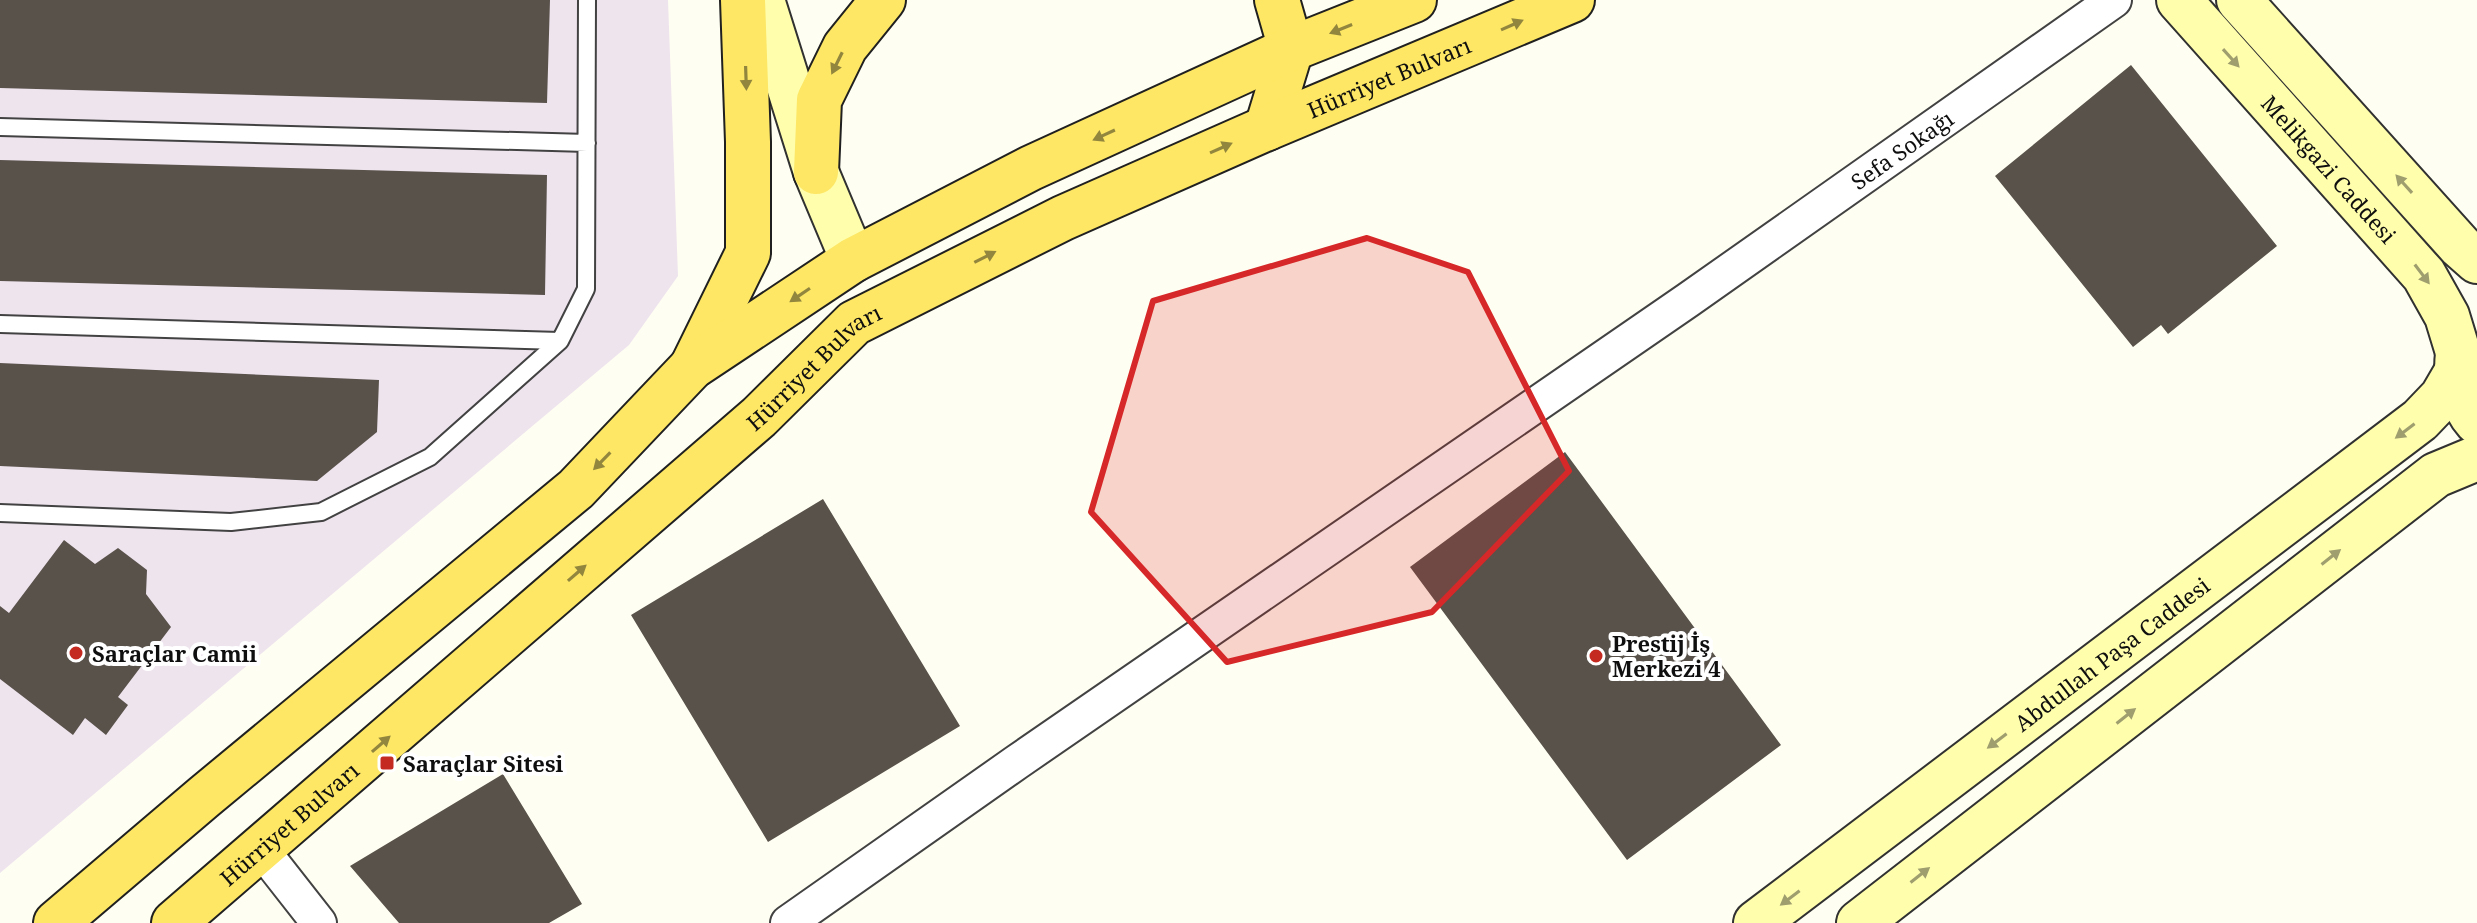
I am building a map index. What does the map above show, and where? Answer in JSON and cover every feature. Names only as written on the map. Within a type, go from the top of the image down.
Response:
[{"type":"main road","points":[[692,367],[748,253],[743,0]]},
{"type":"main road","points":[[762,0],[816,172],[862,279],[885,292],[915,292]]},
{"type":"main road","points":[[816,172],[819,100],[845,47],[883,0]]},
{"type":"main road","points":[[1267,128],[1291,49],[1277,0]]},
{"type":"main road","points":[[56,923],[576,489],[692,367],[853,260],[1031,168],[1291,49],[1414,0]]},
{"type":"main road","name":"Hürriyet Bulvarı","points":[[189,917],[261,849],[759,417],[854,323],[1063,218],[1267,128],[1572,0]]},
{"type":"main road","name":"Melikgazi Caddesi","points":[[2179,0],[2424,275],[2463,349]]},
{"type":"main road","name":"Melikgazi Caddesi","points":[[2239,0],[2460,246],[2477,261]]},
{"type":"main road","points":[[2463,349],[2471,415],[2477,422]]},
{"type":"main road","name":"Abdullah Paşa Caddesi","points":[[1756,923],[2420,420],[2442,397],[2463,349]]},
{"type":"main road","points":[[1859,923],[2436,475],[2477,458]]},
{"type":"street","name":"Sefa Sokağı","points":[[788,923],[1688,300],[2114,0]]},
{"type":"street","points":[[261,849],[319,923]]},
{"type":"lane","points":[[0,513],[231,522],[321,512],[430,457],[560,341],[586,289],[587,0]]},
{"type":"lane","points":[[0,127],[587,143]]},
{"type":"lane","points":[[0,324],[560,341]]},
{"type":"highlighted area","points":[[1367,238],[1468,272],[1569,471],[1432,612],[1227,662],[1091,512],[1153,301]]},
{"type":"shaded area","points":[[0,0],[668,0],[678,276],[629,345],[0,873]]},
{"type":"building","points":[[0,0],[550,0],[547,103],[0,88]]},
{"type":"building","points":[[2131,65],[2277,246],[2168,334],[2161,325],[2133,347],[1995,176]]},
{"type":"building","points":[[0,160],[547,175],[545,295],[0,281]]},
{"type":"building","points":[[0,363],[379,380],[377,432],[317,481],[0,466]]},
{"type":"building","name":"Prestij İş Merkezi 4","points":[[1565,452],[1781,745],[1627,860],[1410,567]]},
{"type":"building","points":[[823,499],[960,726],[768,842],[631,615]]},
{"type":"building","name":"Saraçlar Camii","points":[[64,540],[95,564],[118,548],[147,570],[146,594],[171,627],[118,697],[128,705],[106,735],[85,718],[73,735],[0,679],[0,606],[9,613]]},
{"type":"building","points":[[503,774],[582,904],[549,923],[399,923],[350,866]]},
{"type":"place","name":"Saraçlar Camii","points":[[76,653]]},
{"type":"place","name":"Prestij İş Merkezi 4","points":[[1596,656]]},
{"type":"place","name":"Saraçlar Sitesi","points":[[387,763]]}]
